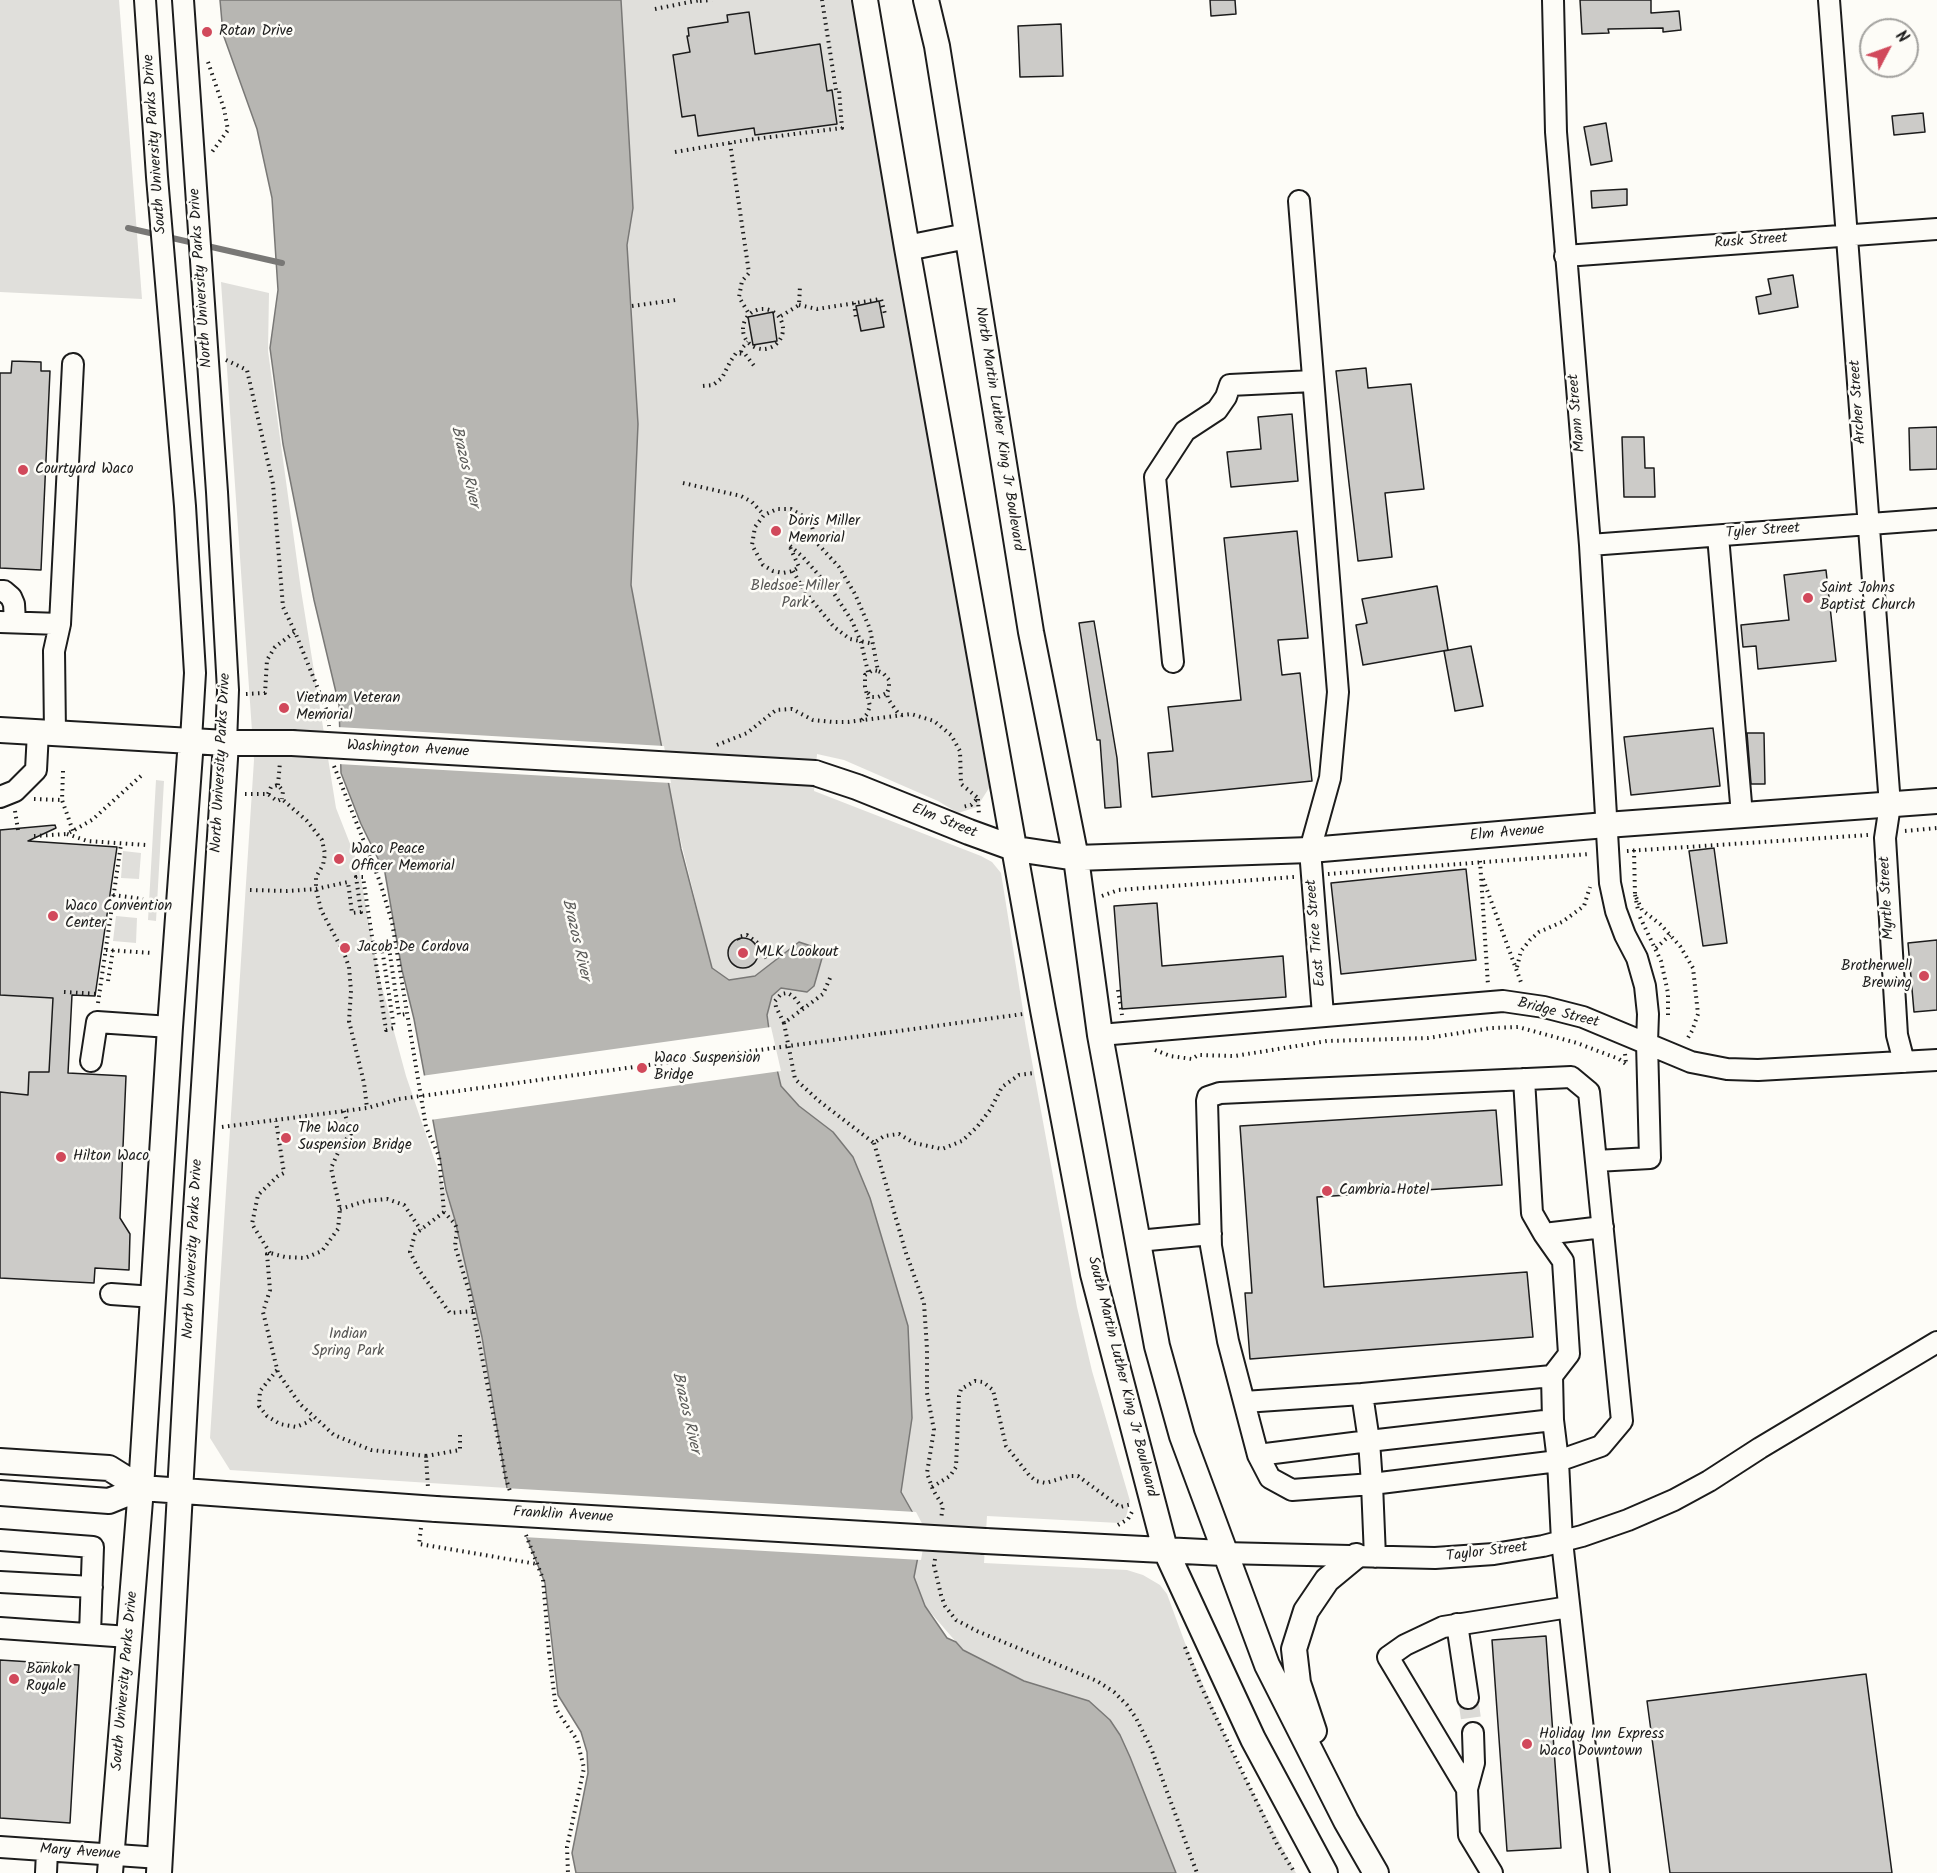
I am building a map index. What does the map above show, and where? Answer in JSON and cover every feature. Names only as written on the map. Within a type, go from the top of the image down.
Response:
[{"type":"main road","points":[[865,0],[907,248],[1016,849]]},
{"type":"main road","name":"North Martin Luther King Jr Boulevard","points":[[926,0],[937,46],[1031,632],[1076,858]]},
{"type":"main road","points":[[907,248],[967,236]]},
{"type":"main road","name":"Washington Avenue","points":[[0,730],[191,740],[286,751],[815,773]]},
{"type":"main road","name":"North University Parks Drive","points":[[141,1488],[170,1027],[191,740]]},
{"type":"main road","name":"North University Parks Drive","points":[[181,1491],[201,1128],[226,743]]},
{"type":"main road","name":"Elm Street","points":[[815,773],[1016,849],[1076,858]]},
{"type":"main road","name":"Elm Avenue","points":[[1076,858],[1310,850],[1606,825],[1937,801]]},
{"type":"main road","name":"South Martin Luther King Jr Boulevard","points":[[1016,849],[1043,1010],[1093,1274],[1165,1549],[1253,1739],[1325,1873]]},
{"type":"main road","points":[[1076,858],[1100,1035],[1157,1346],[1182,1436],[1223,1553],[1267,1665],[1346,1821],[1376,1873]]},
{"type":"main road","name":"Franklin Avenue","points":[[0,1461],[109,1468],[141,1488],[431,1498],[985,1541]]},
{"type":"main road","name":"Franklin Avenue","points":[[0,1493],[109,1502],[141,1488]]},
{"type":"main road","name":"South University Parks Drive","points":[[111,1864],[141,1488]]},
{"type":"main road","points":[[160,1866],[181,1491]]},
{"type":"main road","name":"Taylor Street","points":[[985,1541],[1223,1553]]},
{"type":"main road","points":[[1346,1821],[1298,1683],[1294,1648],[1306,1611],[1327,1580],[1366,1557]]},
{"type":"street","name":"South University Parks Drive","points":[[145,0],[167,288]]},
{"type":"street","name":"North University Parks Drive","points":[[183,0],[217,492],[228,690],[226,743]]},
{"type":"street","name":"Mann Street","points":[[1553,0],[1556,132],[1590,545],[1610,883],[1616,911],[1637,958],[1645,986],[1648,1014],[1650,1158],[1596,1161]]},
{"type":"street","name":"Archer Street","points":[[1829,0],[1890,805]]},
{"type":"street","points":[[1299,201],[1338,692],[1330,778],[1310,850]]},
{"type":"street","name":"Rusk Street","points":[[1565,256],[1937,229]]},
{"type":"street","name":"North University Parks Drive","points":[[167,288],[185,506],[195,672],[191,740]]},
{"type":"street","points":[[7,802],[36,770],[47,733],[54,651],[60,624],[73,364]]},
{"type":"street","points":[[1173,662],[1155,477],[1185,431],[1217,410],[1226,397],[1230,385],[1313,381]]},
{"type":"street","name":"Tyler Street","points":[[1590,545],[1937,519]]},
{"type":"street","points":[[1718,536],[1742,815]]},
{"type":"street","points":[[0,591],[4,591],[11,597],[14,604],[7,622],[60,624]]},
{"type":"street","name":"Myrtle Street","points":[[1890,805],[1886,833],[1897,1035],[1904,1062]]},
{"type":"street","name":"East Trice Street","points":[[1310,850],[1323,1015]]},
{"type":"street","name":"Bridge Street","points":[[1100,1035],[1528,998],[1584,1017],[1691,1062],[1728,1069],[1758,1071],[1937,1060]]},
{"type":"street","points":[[92,1061],[97,1022],[170,1027]]},
{"type":"street","points":[[1571,1077],[1589,1092],[1596,1161],[1622,1420],[1601,1446],[1558,1461],[1372,1484],[1292,1491],[1270,1478],[1258,1455],[1228,1341],[1211,1246],[1208,1097],[1220,1093],[1571,1077]]},
{"type":"street","points":[[1524,1079],[1532,1213],[1563,1261],[1569,1354],[1552,1376],[1553,1420],[1558,1461],[1562,1541],[1599,1873]]},
{"type":"street","points":[[1544,1234],[1603,1227]]},
{"type":"street","points":[[1138,1241],[1211,1234]]},
{"type":"street","points":[[111,1294],[154,1297]]},
{"type":"street","name":"Taylor Street","points":[[1223,1553],[1435,1558],[1494,1554],[1562,1541],[1628,1520],[1674,1500],[1937,1342]]},
{"type":"street","points":[[1244,1402],[1362,1394],[1552,1376]]},
{"type":"street","points":[[1362,1394],[1372,1484],[1366,1557]]},
{"type":"street","points":[[1258,1455],[1553,1420]]},
{"type":"street","points":[[0,1540],[93,1547],[90,1634]]},
{"type":"street","points":[[0,1582],[92,1587]]},
{"type":"street","points":[[1467,1789],[1388,1657],[1426,1634],[1457,1624],[1569,1607]]},
{"type":"street","points":[[1457,1624],[1468,1698]]},
{"type":"street","points":[[0,1628],[129,1637]]},
{"type":"street","points":[[1473,1733],[1474,1763],[1467,1789],[1469,1835],[1492,1873]]},
{"type":"street","name":"Mary Avenue","points":[[0,1847],[47,1851],[111,1864],[160,1866]]},
{"type":"street","points":[[46,1873],[47,1851]]},
{"type":"path","points":[[655,9],[712,0]]},
{"type":"path","points":[[675,152],[730,142],[842,129],[839,90],[836,90],[822,0]]},
{"type":"path","points":[[207,58],[224,109],[228,130],[207,159]]},
{"type":"path","points":[[730,142],[749,273],[741,281],[739,297],[749,314]]},
{"type":"path","points":[[800,286],[800,305]]},
{"type":"path","points":[[781,316],[800,305],[817,309],[881,298],[885,314],[882,314]]},
{"type":"path","points":[[632,306],[676,300]]},
{"type":"path","points":[[854,303],[856,318],[858,317]]},
{"type":"path","points":[[759,309],[769,309],[781,316],[785,329],[776,346],[768,350],[756,348],[748,342],[743,333],[743,322],[749,314],[759,309]]},
{"type":"path","points":[[703,386],[713,385],[722,378],[733,356],[741,352],[748,342]]},
{"type":"path","points":[[741,352],[755,367]]},
{"type":"path","points":[[219,356],[247,369],[273,484],[283,607],[327,711],[330,731]]},
{"type":"path","points":[[683,483],[741,496],[752,502],[764,515]]},
{"type":"path","points":[[807,561],[793,571],[783,573],[773,571],[763,565],[752,545],[755,527],[764,515],[777,509],[791,509],[807,519],[815,532],[816,542],[839,567],[855,594],[870,629],[878,671]]},
{"type":"path","points":[[799,567],[789,545],[807,561],[842,605],[861,642],[868,672],[865,675],[865,681],[870,706],[861,721]]},
{"type":"path","points":[[793,571],[805,592],[834,627],[850,639],[874,644]]},
{"type":"path","points":[[245,694],[265,693],[267,660],[275,647],[295,632]]},
{"type":"path","points":[[868,672],[878,671],[889,680],[887,693],[891,705],[902,715]]},
{"type":"path","points":[[867,693],[872,697],[887,693]]},
{"type":"path","points":[[712,747],[747,733],[776,710],[792,709],[813,720],[848,722],[911,714],[934,721],[951,735],[960,751],[960,784],[978,798],[971,805],[951,807]]},
{"type":"path","points":[[278,785],[286,751]]},
{"type":"path","points":[[333,761],[334,771],[380,882],[392,922],[426,1127],[439,1156],[444,1212],[458,1229],[455,1246],[473,1311],[506,1479],[512,1497]]},
{"type":"path","points":[[63,771],[63,800],[73,831]]},
{"type":"path","points":[[67,834],[92,820],[142,775]]},
{"type":"path","points":[[268,794],[270,787],[278,785]]},
{"type":"path","points":[[278,785],[283,791],[282,799]]},
{"type":"path","points":[[245,794],[268,794],[277,801],[282,799]]},
{"type":"path","points":[[282,799],[307,821],[322,840],[325,854],[323,865],[316,877],[316,889],[321,910],[349,967],[351,991],[349,1021],[364,1083],[367,1108]]},
{"type":"path","points":[[7,802],[18,830]]},
{"type":"path","points":[[1099,900],[1108,893],[1118,890],[1937,828]]},
{"type":"path","points":[[34,836],[67,834],[87,841],[146,845]]},
{"type":"path","points":[[1479,836],[1491,1028]]},
{"type":"path","points":[[97,1022],[121,844]]},
{"type":"path","points":[[1634,850],[1635,895],[1638,913],[1662,961],[1668,993],[1667,1020]]},
{"type":"path","points":[[1583,854],[1589,860]]},
{"type":"path","points":[[1481,873],[1539,1033]]},
{"type":"path","points":[[250,890],[316,889],[348,882],[352,913],[361,912],[356,878],[363,877],[386,1029],[394,1028],[382,948],[388,948],[399,1015],[406,1014]]},
{"type":"path","points":[[1516,969],[1521,951],[1530,940],[1539,932],[1562,922],[1584,906],[1591,878]]},
{"type":"path","points":[[1590,886],[1593,897]]},
{"type":"path","points":[[113,895],[143,899]]},
{"type":"path","points":[[1635,895],[1642,910],[1660,924],[1680,946],[1694,968],[1698,1014],[1685,1042],[1677,1045]]},
{"type":"path","points":[[739,940],[738,937],[747,935],[757,942],[767,960]]},
{"type":"path","points":[[1656,948],[1670,935]]},
{"type":"path","points":[[106,950],[153,952]]},
{"type":"path","points":[[108,981],[113,950]]},
{"type":"path","points":[[784,1023],[823,994],[830,978]]},
{"type":"path","points":[[1522,986],[1528,998]]},
{"type":"path","points":[[1117,989],[1125,1032]]},
{"type":"path","points":[[64,992],[100,994]]},
{"type":"path","points":[[803,1009],[788,993],[781,994],[775,1000],[784,1023],[795,1079],[819,1101],[874,1143],[884,1136],[898,1134],[914,1143],[942,1149],[962,1141],[990,1110],[1002,1087],[1019,1075],[1034,1073],[1033,1063]]},
{"type":"path","points":[[201,1128],[276,1121],[367,1108],[399,1099],[884,1034],[1043,1010]]},
{"type":"path","points":[[1170,1056],[1192,1059],[1198,1055],[1235,1056],[1327,1041],[1428,1038],[1491,1028],[1518,1027],[1578,1043],[1619,1059],[1626,1063],[1633,1078],[1648,1085]]},
{"type":"path","points":[[276,1121],[284,1173],[258,1195],[252,1224],[270,1253],[285,1257],[305,1258],[322,1251],[338,1229],[340,1209],[331,1168],[342,1144],[351,1134],[344,1111]]},
{"type":"path","points":[[340,1209],[387,1199],[404,1205],[421,1230]]},
{"type":"path","points":[[444,1212],[415,1234],[410,1252],[419,1270],[450,1313],[473,1311]]},
{"type":"path","points":[[270,1253],[267,1254],[270,1290],[263,1312],[277,1370],[300,1404],[334,1435],[371,1450],[426,1456],[460,1450],[460,1435]]},
{"type":"path","points":[[277,1370],[260,1391],[259,1406],[267,1416],[280,1424],[296,1427],[314,1417]]},
{"type":"path","points":[[932,1487],[950,1476],[956,1467],[961,1389],[975,1381],[983,1382],[993,1390],[1006,1446],[1036,1481],[1046,1483],[1069,1476],[1078,1476],[1119,1507],[1133,1501],[1134,1511],[1128,1519],[1115,1525]]},
{"type":"path","points":[[426,1456],[431,1498],[419,1544],[537,1564]]},
{"type":"path","points":[[523,1528],[542,1578],[556,1709],[576,1740],[584,1768],[567,1847],[568,1873]]},
{"type":"green space","points":[[0,0],[119,0],[142,299],[0,292]]},
{"type":"green space","name":"Bledsoe-Miller Park","points":[[621,0],[855,0],[938,492],[991,775],[989,788],[977,807],[958,813],[938,801],[844,760],[817,754],[814,791],[981,856],[992,862],[1001,873],[1026,1029],[1077,1307],[1092,1371],[1130,1501],[1126,1517],[1119,1523],[987,1516],[984,1563],[1127,1570],[1143,1575],[1160,1585],[1167,1594],[1185,1643],[1236,1760],[1296,1873],[1176,1873],[1130,1757],[1110,1720],[1089,1701],[1024,1681],[963,1650],[925,1606],[914,1577],[923,1531],[901,1492],[912,1418],[908,1326],[870,1198],[833,1132],[799,1106],[781,1086],[767,1015],[772,996],[781,988],[799,942],[755,976],[729,980],[712,969],[673,809],[631,585],[638,424],[627,245],[633,208]]},
{"type":"green space","name":"Indian Spring Park","points":[[221,282],[269,293],[268,351],[301,590],[336,808],[358,864],[379,976],[406,1076],[455,1220],[482,1337],[507,1488],[230,1470],[210,1438],[254,760]]},
{"type":"green space","points":[[156,780],[164,781],[156,921],[148,920]]},
{"type":"green space","points":[[123,851],[141,853],[139,879],[121,878]]},
{"type":"green space","points":[[116,916],[137,918],[136,943],[113,941]]},
{"type":"green space","points":[[0,995],[53,998],[49,1072],[29,1072],[28,1095],[0,1092]]},
{"type":"water","name":"Brazos River","points":[[220,0],[621,0],[633,208],[627,245],[638,424],[631,585],[681,849],[712,968],[729,980],[755,976],[799,942],[811,946],[822,958],[814,986],[807,992],[781,988],[772,996],[767,1015],[771,1044],[781,1086],[799,1106],[833,1132],[853,1157],[870,1198],[908,1326],[912,1418],[901,1492],[923,1531],[914,1577],[925,1606],[947,1638],[956,1642],[963,1650],[1024,1681],[1089,1701],[1110,1720],[1130,1757],[1176,1873],[576,1873],[572,1853],[588,1773],[587,1752],[581,1732],[558,1695],[545,1583],[507,1488],[482,1337],[446,1190],[385,873],[361,824],[341,773],[339,705],[314,600],[283,444],[270,348],[278,290],[272,198],[257,129],[223,34]]},
{"type":"pier","points":[[337,727],[664,746],[671,783],[338,764]]},
{"type":"pier","name":"Waco Suspension Bridge","points":[[771,1027],[781,1071],[430,1120],[421,1076]]},
{"type":"pier","points":[[504,1488],[916,1512],[926,1531],[921,1560],[523,1537]]},
{"type":"building","points":[[1210,0],[1235,0],[1236,14],[1211,16]]},
{"type":"building","points":[[1580,0],[1651,0],[1651,13],[1679,11],[1681,30],[1663,32],[1663,28],[1608,29],[1609,33],[1582,34]]},
{"type":"building","points":[[749,12],[755,54],[820,44],[827,91],[832,90],[837,124],[755,135],[754,128],[698,136],[695,115],[682,117],[673,55],[690,52],[688,28],[728,22],[727,15]]},
{"type":"building","points":[[1061,24],[1063,76],[1020,77],[1018,26]]},
{"type":"building","points":[[1923,113],[1925,132],[1894,135],[1892,116]]},
{"type":"building","points":[[1606,123],[1612,161],[1591,165],[1584,127]]},
{"type":"building","points":[[1627,189],[1627,205],[1592,208],[1591,191]]},
{"type":"building","points":[[1793,275],[1798,307],[1759,314],[1756,297],[1771,294],[1768,279]]},
{"type":"building","points":[[879,301],[884,327],[861,331],[856,306]]},
{"type":"building","points":[[773,312],[777,341],[753,345],[748,317]]},
{"type":"building","name":"Courtyard Waco","points":[[12,361],[41,362],[41,371],[50,371],[41,570],[0,568],[0,373],[11,373]]},
{"type":"building","points":[[1366,368],[1368,388],[1411,384],[1424,489],[1385,493],[1392,557],[1358,561],[1336,371]]},
{"type":"building","points":[[1292,414],[1298,481],[1231,487],[1227,452],[1261,449],[1258,417]]},
{"type":"building","points":[[1937,427],[1937,469],[1910,470],[1909,428]]},
{"type":"building","points":[[1622,437],[1644,437],[1645,468],[1654,468],[1655,497],[1624,497]]},
{"type":"building","points":[[1297,531],[1308,638],[1278,640],[1282,675],[1300,673],[1312,781],[1152,797],[1148,753],[1173,751],[1168,707],[1241,700],[1224,538]]},
{"type":"building","name":"Saint Johns Baptist Church","points":[[1826,570],[1836,661],[1758,669],[1756,646],[1743,647],[1741,625],[1789,620],[1784,575]]},
{"type":"building","points":[[1437,586],[1448,650],[1363,665],[1356,625],[1367,623],[1362,599]]},
{"type":"building","points":[[1094,621],[1117,758],[1121,807],[1105,808],[1100,740],[1097,740],[1079,623]]},
{"type":"building","points":[[1471,646],[1483,706],[1455,711],[1444,651]]},
{"type":"building","points":[[1713,728],[1720,786],[1631,795],[1624,737]]},
{"type":"building","points":[[1747,733],[1764,733],[1765,784],[1751,784]]},
{"type":"building","points":[[55,825],[56,828],[28,841],[117,847],[95,996],[72,995],[68,1073],[126,1076],[120,1218],[130,1234],[129,1270],[95,1268],[94,1283],[0,1278],[0,1092],[28,1095],[29,1072],[49,1072],[53,998],[0,995],[0,830]]},
{"type":"building","points":[[1714,848],[1727,943],[1703,946],[1689,851]]},
{"type":"building","points":[[1466,869],[1476,960],[1341,974],[1331,883]]},
{"type":"building","points":[[1157,903],[1162,966],[1283,956],[1286,997],[1122,1009],[1114,906]]},
{"type":"building","name":"MLK Lookout","points":[[743,938],[749,939],[757,947],[757,959],[749,967],[743,968],[737,967],[729,959],[728,953],[729,947],[737,939]]},
{"type":"building","name":"Brotherwell Brewing","points":[[1937,940],[1937,1010],[1914,1012],[1908,943]]},
{"type":"building","points":[[1496,1110],[1502,1185],[1317,1197],[1324,1287],[1527,1272],[1533,1337],[1250,1359],[1245,1293],[1252,1293],[1240,1126]]},
{"type":"building","name":"Holiday Inn Express Waco Downtown","points":[[1546,1636],[1561,1848],[1507,1851],[1492,1640]]},
{"type":"building","points":[[0,1660],[79,1665],[70,1823],[0,1818]]},
{"type":"building","points":[[1866,1674],[1892,1873],[1670,1873],[1647,1701]]},
{"type":"waterway","points":[[128,228],[282,263]]},
{"type":"tunnel","points":[[1468,1698],[1473,1733]]},
{"type":"place","name":"Rotan Drive","points":[[207,32]]},
{"type":"place","name":"Courtyard Waco","points":[[23,470]]},
{"type":"place","name":"Doris Miller Memorial","points":[[776,531]]},
{"type":"place","name":"Saint Johns Baptist Church","points":[[1808,598]]},
{"type":"place","name":"Vietnam Veteran Memorial","points":[[284,708]]},
{"type":"place","name":"Waco Peace Officer Memorial","points":[[339,859]]},
{"type":"place","name":"Waco Convention Center","points":[[53,916]]},
{"type":"place","name":"Jacob De Cordova","points":[[345,948]]},
{"type":"place","name":"MLK Lookout","points":[[743,953]]},
{"type":"place","name":"Brotherwell Brewing","points":[[1924,976]]},
{"type":"place","name":"Waco Suspension Bridge","points":[[642,1068]]},
{"type":"place","name":"The Waco Suspension Bridge","points":[[286,1138]]},
{"type":"place","name":"Hilton Waco","points":[[61,1157]]},
{"type":"place","name":"Cambria Hotel","points":[[1327,1191]]},
{"type":"place","name":"Bankok Royale","points":[[14,1679]]},
{"type":"place","name":"Holiday Inn Express Waco Downtown","points":[[1527,1744]]}]
